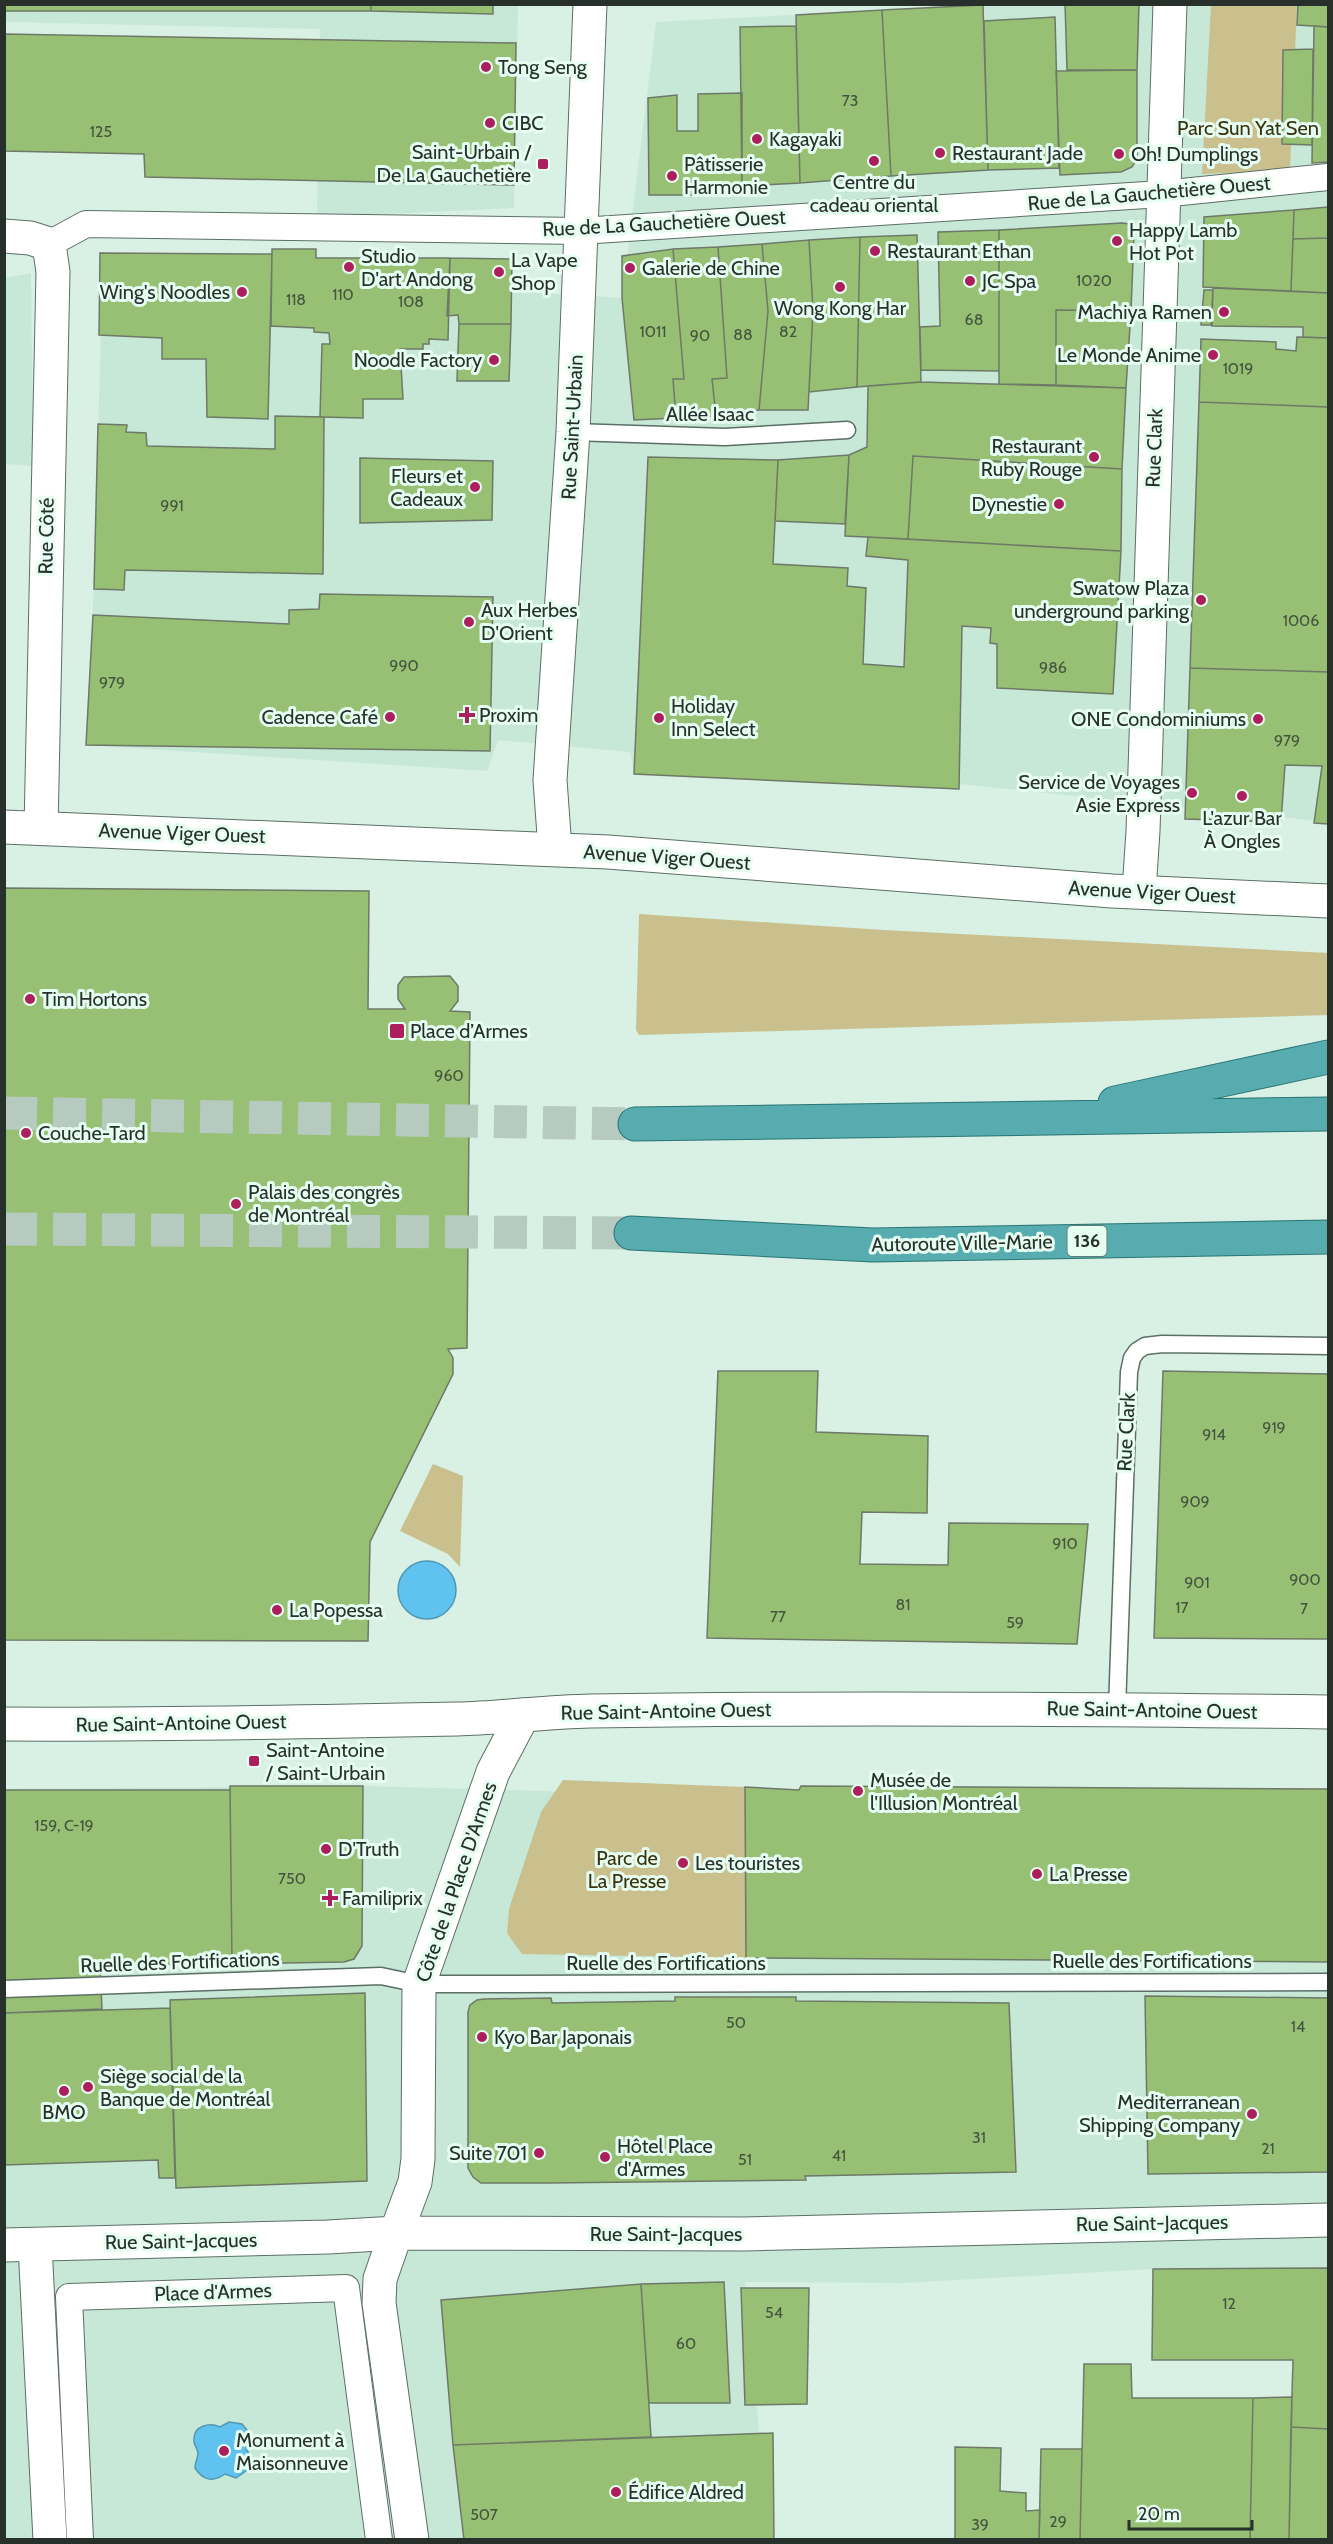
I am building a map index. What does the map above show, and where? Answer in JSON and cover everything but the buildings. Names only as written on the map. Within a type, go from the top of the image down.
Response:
[{"type":"highway","points":[[1043,1118],[1329,1057]]},
{"type":"highway","points":[[635,1124],[1329,1114]]},
{"type":"highway","name":"Autoroute Ville-Marie","points":[[631,1233],[873,1245],[1320,1238]]},
{"type":"street","name":"Rue Saint-Urbain","points":[[555,849],[550,780],[573,432],[590,4]]},
{"type":"street","name":"Rue Clark","points":[[1139,891],[1143,831],[1170,4]]},
{"type":"street","name":"Rue de La Gauchetière Ouest","points":[[49,244],[86,225],[580,231],[1162,194],[1329,177]]},
{"type":"street","points":[[4,236],[30,238],[49,244]]},
{"type":"street","name":"Rue Côté","points":[[42,828],[53,272],[49,244]]},
{"type":"street","name":"Avenue Viger Ouest","points":[[4,827],[555,849],[1139,891],[1329,901]]},
{"type":"street","name":"Rue Saint-Antoine Ouest","points":[[4,1724],[458,1719],[735,1709],[1117,1709],[1329,1712]]},
{"type":"street","name":"Côte de la Place D'Armes","points":[[396,2233],[415,2181],[418,2158],[419,1984],[493,1772],[523,1715]]},
{"type":"street","name":"Rue Saint-Jacques","points":[[20,2245],[396,2233],[767,2234],[1329,2220]]},
{"type":"street","points":[[396,2233],[380,2279],[380,2303],[412,2540]]},
{"type":"street","points":[[20,2245],[50,2540]]},
{"type":"street","name":"Place d'Armes","points":[[80,2540],[69,2297],[346,2288],[379,2540]]},
{"type":"lane","name":"Allée Isaac","points":[[573,432],[725,437],[847,430]]},
{"type":"lane","name":"Rue Clark","points":[[1117,1709],[1124,1454],[1129,1372],[1134,1355],[1145,1346],[1162,1344],[1329,1346]]},
{"type":"lane","name":"Ruelle des Fortifications","points":[[4,1989],[381,1976],[419,1984],[1329,1982]]},
{"type":"shaded area","points":[[5,4],[518,5],[514,208],[317,217],[320,29],[5,22]]},
{"type":"shaded area","points":[[930,4],[1328,5],[1328,822],[959,784],[959,789],[634,774],[630,752],[498,740],[487,771],[86,745],[93,605],[103,265],[622,298],[656,22],[929,8]]},
{"type":"shaded area","points":[[4,264],[6,278],[31,273],[33,466],[5,464]]},
{"type":"shaded area","points":[[363,1786],[1119,1807],[1328,1792],[1328,2268],[1153,2269],[903,2283],[745,2282],[769,2539],[5,2539],[4,1789]]},
{"type":"green space","name":"Parc Sun Yat Sen","points":[[1211,5],[1297,5],[1290,170],[1202,174]]},
{"type":"green space","points":[[639,914],[884,930],[1328,953],[1328,1015],[639,1035],[636,1030]]},
{"type":"green space","points":[[433,1464],[463,1476],[460,1567],[448,1554],[400,1531]]},
{"type":"green space","name":"Parc de La Presse","points":[[563,1780],[745,1787],[746,1958],[522,1954],[507,1933],[509,1909],[541,1812]]},
{"type":"water","points":[[421,1561],[433,1561],[448,1569],[456,1584],[456,1596],[448,1611],[433,1619],[421,1619],[406,1611],[398,1596],[398,1584],[406,1569]]},
{"type":"water","points":[[229,2422],[242,2424],[247,2430],[246,2449],[251,2457],[250,2468],[236,2478],[225,2474],[216,2479],[205,2478],[195,2468],[198,2453],[194,2443],[195,2435],[203,2426],[220,2427]]},
{"type":"tunnel","points":[[4,1113],[635,1124]]},
{"type":"tunnel","points":[[4,1229],[631,1233]]},
{"type":"place","name":"Tong Seng","points":[[486,67]]},
{"type":"place","name":"CIBC","points":[[490,123]]},
{"type":"place","name":"Kagayaki","points":[[757,139]]},
{"type":"place","name":"Restaurant Jade","points":[[940,153]]},
{"type":"place","name":"Oh! Dumplings","points":[[1119,154]]},
{"type":"place","name":"Centre du cadeau oriental","points":[[874,161]]},
{"type":"place","name":"Saint-Urbain / De La Gauchetière","points":[[543,164]]},
{"type":"place","name":"Pâtisserie Harmonie","points":[[672,176]]},
{"type":"place","name":"Happy Lamb Hot Pot","points":[[1117,241]]},
{"type":"place","name":"Restaurant Ethan","points":[[875,251]]},
{"type":"place","name":"Studio D'art Andong","points":[[349,267]]},
{"type":"place","name":"Galerie de Chine","points":[[630,268]]},
{"type":"place","name":"La Vape Shop","points":[[499,272]]},
{"type":"place","name":"JC Spa","points":[[970,281]]},
{"type":"place","name":"Wong Kong Har","points":[[840,287]]},
{"type":"place","name":"Wing's Noodles","points":[[242,292]]},
{"type":"place","name":"Machiya Ramen","points":[[1224,312]]},
{"type":"place","name":"Le Monde Anime","points":[[1213,355]]},
{"type":"place","name":"Noodle Factory","points":[[494,360]]},
{"type":"place","name":"Restaurant Ruby Rouge","points":[[1094,457]]},
{"type":"place","name":"Fleurs et Cadeaux","points":[[475,487]]},
{"type":"place","name":"Dynestie","points":[[1059,504]]},
{"type":"place","name":"Swatow Plaza underground parking","points":[[1201,600]]},
{"type":"place","name":"Aux Herbes D'Orient","points":[[469,622]]},
{"type":"place","name":"Proxim","points":[[467,715]]},
{"type":"place","name":"Cadence Café","points":[[390,717]]},
{"type":"place","name":"Holiday Inn Select","points":[[659,718]]},
{"type":"place","name":"ONE Condominiums","points":[[1258,719]]},
{"type":"place","name":"Service de Voyages Asie Express","points":[[1192,793]]},
{"type":"place","name":"L'azur Bar À Ongles","points":[[1242,796]]},
{"type":"place","name":"Tim Hortons","points":[[30,999]]},
{"type":"place","name":"Place d’Armes","points":[[397,1031]]},
{"type":"place","name":"Couche-Tard","points":[[26,1133]]},
{"type":"place","name":"Palais des congrès de Montréal","points":[[236,1204]]},
{"type":"place","name":"La Popessa","points":[[277,1610]]},
{"type":"place","name":"Saint-Antoine / Saint-Urbain","points":[[254,1761]]},
{"type":"place","name":"Musée de l'Illusion Montréal","points":[[858,1791]]},
{"type":"place","name":"D'Truth","points":[[326,1849]]},
{"type":"place","name":"Les touristes","points":[[683,1863]]},
{"type":"place","name":"La Presse","points":[[1037,1874]]},
{"type":"place","name":"Familiprix","points":[[330,1898]]},
{"type":"place","name":"Kyo Bar Japonais","points":[[482,2037]]},
{"type":"place","name":"Siège social de la Banque de Montréal","points":[[88,2087]]},
{"type":"place","name":"BMO","points":[[64,2091]]},
{"type":"place","name":"Mediterranean Shipping Company","points":[[1252,2114]]},
{"type":"place","name":"Suite 701","points":[[539,2153]]},
{"type":"place","name":"Hôtel Place d'Armes","points":[[605,2157]]},
{"type":"place","name":"Monument à Maisonneuve","points":[[224,2451]]},
{"type":"place","name":"Édifice Aldred","points":[[616,2492]]}]
